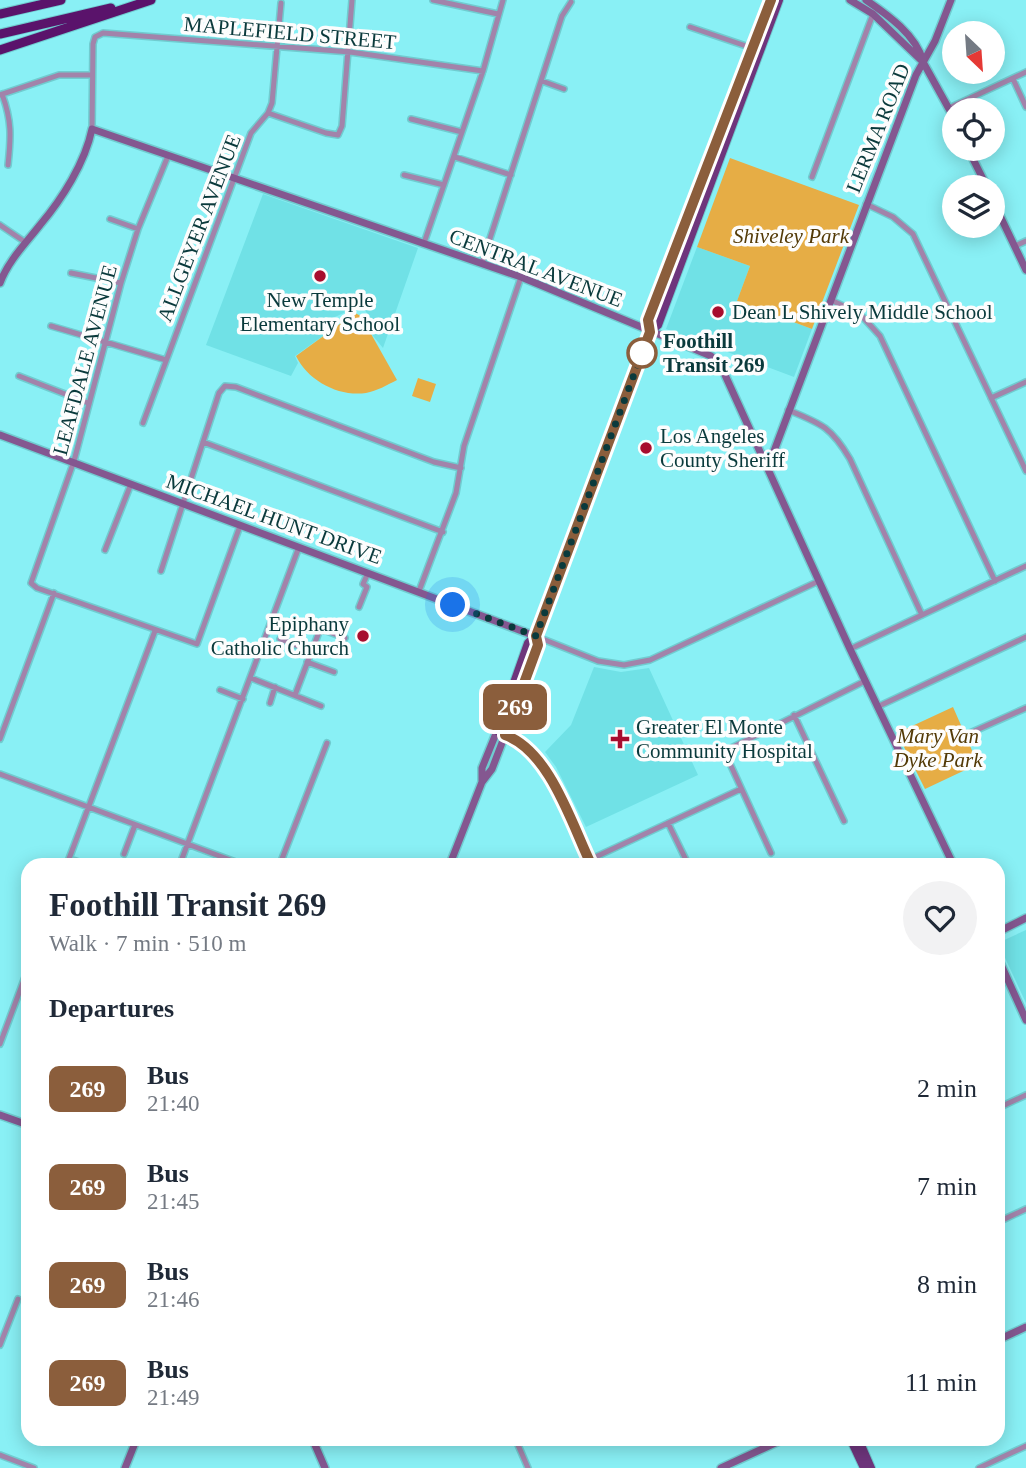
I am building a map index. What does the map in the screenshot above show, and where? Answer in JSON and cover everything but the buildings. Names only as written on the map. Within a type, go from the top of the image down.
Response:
[{"type":"highway","points":[[0,14],[61,0]]},
{"type":"highway","points":[[0,34],[144,0]]},
{"type":"highway","points":[[0,50],[151,0]]},
{"type":"main road","points":[[588,858],[547,772],[515,740],[501,733],[538,645],[536,636],[650,332],[658,325],[752,48],[771,0]]},
{"type":"main road","points":[[727,126],[779,0]]},
{"type":"main road","points":[[854,1446],[864,1468]]},
{"type":"main road","points":[[861,1446],[871,1468]]},
{"type":"street","points":[[268,113],[326,134],[338,135],[342,126],[350,52],[352,0]]},
{"type":"street","points":[[433,0],[498,15]]},
{"type":"street","points":[[424,243],[483,71],[503,0]]},
{"type":"street","points":[[850,0],[873,15],[923,62]]},
{"type":"street","points":[[866,0],[883,12],[919,49],[923,62],[943,98]]},
{"type":"street","name":"LERMA ROAD","points":[[768,467],[866,204],[951,0]]},
{"type":"street","points":[[482,263],[562,16],[571,2]]},
{"type":"street","name":"ALLGEYER AVENUE","points":[[143,423],[251,133],[268,113],[272,103],[281,3]]},
{"type":"street","points":[[812,177],[873,15]]},
{"type":"street","points":[[690,27],[752,48]]},
{"type":"street","name":"MAPLEFIELD STREET","points":[[92,75],[95,37],[103,33],[350,52],[483,71]]},
{"type":"street","points":[[971,98],[1026,72]]},
{"type":"street","points":[[0,283],[25,242],[43,222],[62,193],[84,154],[92,130],[92,75],[59,75],[1,94],[9,113],[11,130],[8,165]]},
{"type":"street","points":[[1013,79],[1026,107]]},
{"type":"street","points":[[542,81],[564,89]]},
{"type":"street","points":[[411,119],[462,132]]},
{"type":"street","name":"CENTRAL AVENUE","points":[[92,130],[482,263],[710,355],[720,363],[850,649],[950,858]]},
{"type":"street","name":"LEAFDALE AVENUE","points":[[54,593],[37,588],[31,583],[33,574],[74,461],[121,282],[138,229],[168,156]]},
{"type":"street","points":[[455,157],[511,175]]},
{"type":"street","points":[[404,175],[444,185]]},
{"type":"street","points":[[866,204],[893,217],[913,234],[1026,471]]},
{"type":"street","points":[[110,219],[138,229]]},
{"type":"street","points":[[0,225],[25,242]]},
{"type":"street","points":[[1005,226],[1026,270]]},
{"type":"street","points":[[1015,246],[1026,241]]},
{"type":"street","points":[[71,273],[121,282]]},
{"type":"street","points":[[419,592],[456,493],[464,446],[521,278]]},
{"type":"street","points":[[831,300],[860,314],[880,336],[995,581]]},
{"type":"street","points":[[51,326],[166,360]]},
{"type":"street","points":[[19,376],[88,403]]},
{"type":"street","points":[[992,398],[1026,382]]},
{"type":"street","points":[[161,571],[219,393],[225,386],[236,387],[434,462],[461,468]]},
{"type":"street","points":[[789,410],[826,427],[837,438],[850,459],[922,615]]},
{"type":"street","name":"MICHAEL HUNT DRIVE","points":[[0,435],[536,636]]},
{"type":"street","points":[[203,442],[443,532]]},
{"type":"street","points":[[105,550],[131,484]]},
{"type":"street","points":[[0,740],[54,593],[197,645],[240,526]]},
{"type":"street","points":[[182,858],[299,547]]},
{"type":"street","points":[[850,649],[1026,566]]},
{"type":"street","points":[[359,607],[366,592],[367,587],[363,584],[368,573]]},
{"type":"street","points":[[536,636],[600,661],[624,665],[650,660],[819,581]]},
{"type":"street","points":[[295,695],[319,632],[324,630],[345,638]]},
{"type":"street","points":[[70,858],[155,631]]},
{"type":"street","points":[[877,707],[1026,637]]},
{"type":"street","points":[[280,639],[311,651]]},
{"type":"street","points":[[307,662],[334,672]]},
{"type":"street","points":[[251,678],[321,705]]},
{"type":"street","points":[[771,853],[726,755],[727,750],[865,681]]},
{"type":"street","points":[[270,703],[275,687]]},
{"type":"street","points":[[220,690],[243,699]]},
{"type":"street","points":[[970,733],[1026,708]]},
{"type":"street","points":[[794,715],[844,821]]},
{"type":"street","points":[[452,858],[482,782],[492,769],[501,733]]},
{"type":"street","points":[[282,858],[327,743]]},
{"type":"street","points":[[0,774],[226,858]]},
{"type":"street","points":[[598,858],[741,789]]},
{"type":"street","points":[[668,823],[685,858]]},
{"type":"street","points":[[124,855],[135,825]]},
{"type":"street","points":[[1005,928],[1026,918]]},
{"type":"street","points":[[1005,974],[1026,1020]]},
{"type":"street","points":[[0,1044],[21,988]]},
{"type":"street","points":[[1005,1105],[1026,1095]]},
{"type":"street","points":[[0,1115],[21,1122]]},
{"type":"street","points":[[1005,1219],[1026,1209]]},
{"type":"street","points":[[0,1345],[18,1299]]},
{"type":"street","points":[[1005,1337],[1026,1327]]},
{"type":"street","points":[[125,1468],[134,1446]]},
{"type":"street","points":[[315,1446],[325,1468]]},
{"type":"street","points":[[518,1446],[528,1468]]},
{"type":"street","points":[[721,1468],[760,1446]]},
{"type":"street","points":[[979,1468],[1026,1446]]},
{"type":"street","points":[[0,1455],[34,1468]]},
{"type":"shaded area","name":"New Temple Elementary School","points":[[263,194],[418,248],[383,348],[369,331],[375,327],[362,305],[328,320],[323,336],[295,356],[298,363],[291,376],[206,345]]},
{"type":"shaded area","name":"Dean L Shively Middle School","points":[[697,247],[750,266],[737,301],[812,329],[794,377],[666,329]]},
{"type":"shaded area","name":"Greater El Monte Community Hospital","points":[[594,667],[621,672],[649,668],[698,775],[586,827],[556,767],[545,752],[571,725]]},
{"type":"shaded area","points":[[1026,930],[1026,1003],[1005,958],[1005,940]]},
{"type":"green space","name":"Shiveley Park","points":[[730,158],[859,205],[812,329],[737,301],[750,266],[697,247]]},
{"type":"green space","points":[[355,313],[361,316],[397,380],[378,389],[356,394],[335,390],[316,380],[296,356]]},
{"type":"green space","points":[[418,378],[436,384],[430,402],[412,396]]},
{"type":"green space","name":"Mary Van Dyke Park","points":[[953,707],[978,764],[925,789],[897,733]]},
{"type":"bus line","name":"269","points":[[588,858],[547,772],[513,738],[505,735],[538,645],[536,636],[650,332],[648,320],[771,0]]},
{"type":"place","name":"New Temple Elementary School","points":[[320,276]]},
{"type":"place","name":"Dean L Shively Middle School","points":[[718,312]]},
{"type":"place","name":"Foothill Transit 269","points":[[642,353]]},
{"type":"place","name":"Los Angeles County Sheriff","points":[[646,448]]},
{"type":"place","name":"Epiphany Catholic Church","points":[[363,636]]},
{"type":"place","name":"Greater El Monte Community Hospital","points":[[620,739]]},
{"type":"route","points":[[453,605],[536,636],[644,348],[642,353]]}]
